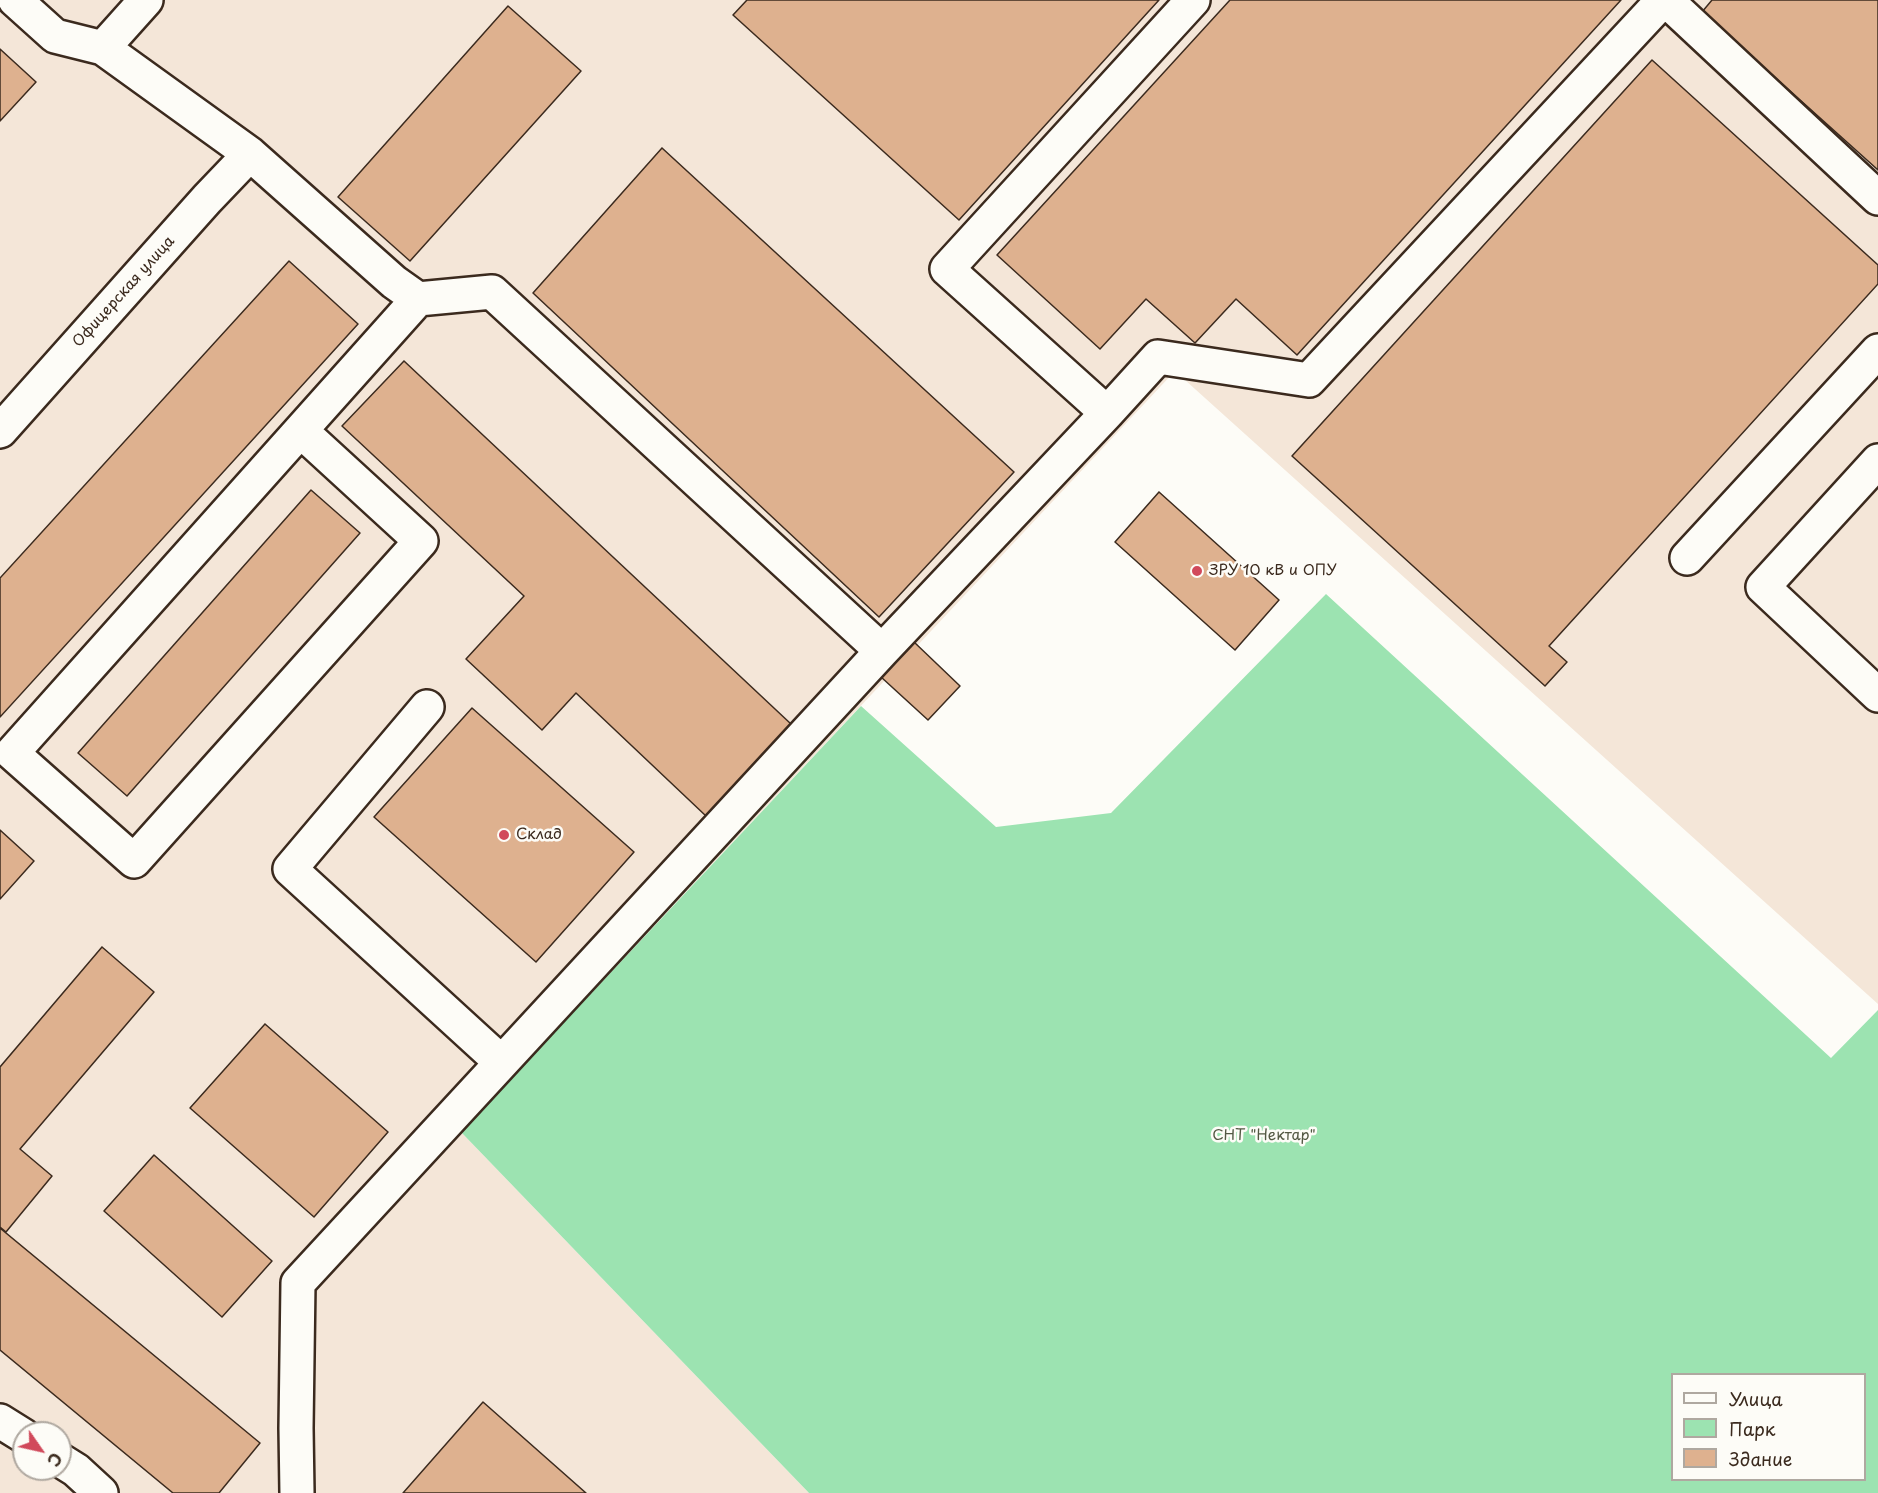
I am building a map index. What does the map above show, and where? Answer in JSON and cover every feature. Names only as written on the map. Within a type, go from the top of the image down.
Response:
[{"type":"street","points":[[15,0],[55,36],[103,48],[250,154],[394,282],[418,299],[492,292],[882,651]]},
{"type":"street","points":[[103,48],[146,0]]},
{"type":"street","points":[[1107,413],[947,269],[1193,0]]},
{"type":"street","points":[[297,1493],[298,1283],[882,651],[1158,357],[1309,380],[1664,0],[1878,198]]},
{"type":"street","name":"Офицерская улица","points":[[0,431],[250,154]]},
{"type":"street","points":[[301,431],[421,542],[134,861],[12,753],[418,299]]},
{"type":"street","points":[[1688,558],[1878,351]]},
{"type":"street","points":[[1878,461],[1763,587],[1878,695]]},
{"type":"street","points":[[428,707],[290,869],[501,1062]]},
{"type":"street","points":[[72,1468],[101,1493]]},
{"type":"shaded area","points":[[0,0],[1878,0],[1878,1004],[1175,371],[461,1132],[809,1493],[0,1493]]},
{"type":"green space","name":"СНТ \"Нектар\"","points":[[1326,594],[1831,1058],[1878,1010],[1878,1493],[809,1493],[461,1132],[861,706],[996,827],[1111,813]]},
{"type":"building","points":[[747,0],[1159,0],[959,220],[733,15]]},
{"type":"building","points":[[1230,0],[1621,0],[1297,355],[1236,299],[1195,343],[1146,299],[1100,349],[997,255]]},
{"type":"building","points":[[1712,0],[1878,0],[1878,170],[1702,12]]},
{"type":"building","points":[[508,6],[581,71],[410,261],[338,197]]},
{"type":"building","points":[[0,49],[36,82],[0,121]]},
{"type":"building","points":[[1652,60],[1878,265],[1878,284],[1549,646],[1567,662],[1545,686],[1292,456]]},
{"type":"building","points":[[662,148],[1014,472],[879,617],[533,293]]},
{"type":"building","points":[[289,261],[358,324],[0,717],[0,578]]},
{"type":"building","points":[[404,361],[791,724],[706,816],[576,693],[542,730],[466,659],[524,596],[342,426]]},
{"type":"building","points":[[311,490],[360,533],[127,796],[78,753]]},
{"type":"building","name":"ЗРУ 10 кВ и ОПУ","points":[[1159,492],[1279,600],[1235,650],[1115,542]]},
{"type":"building","points":[[914,642],[960,686],[928,720],[881,677]]},
{"type":"building","name":"Склад","points":[[472,708],[634,852],[536,962],[374,817]]},
{"type":"building","points":[[0,830],[34,861],[0,899]]},
{"type":"building","points":[[102,947],[154,992],[20,1149],[52,1176],[6,1232],[0,1227],[0,1067]]},
{"type":"building","points":[[265,1024],[388,1132],[314,1217],[190,1108]]},
{"type":"building","points":[[154,1155],[272,1261],[222,1317],[104,1211]]},
{"type":"building","points":[[0,1228],[260,1443],[219,1493],[173,1493],[0,1350]]},
{"type":"building","points":[[483,1402],[586,1493],[403,1493]]},
{"type":"place","name":"ЗРУ 10 кВ и ОПУ","points":[[1197,571]]},
{"type":"place","name":"Склад","points":[[504,835]]}]
